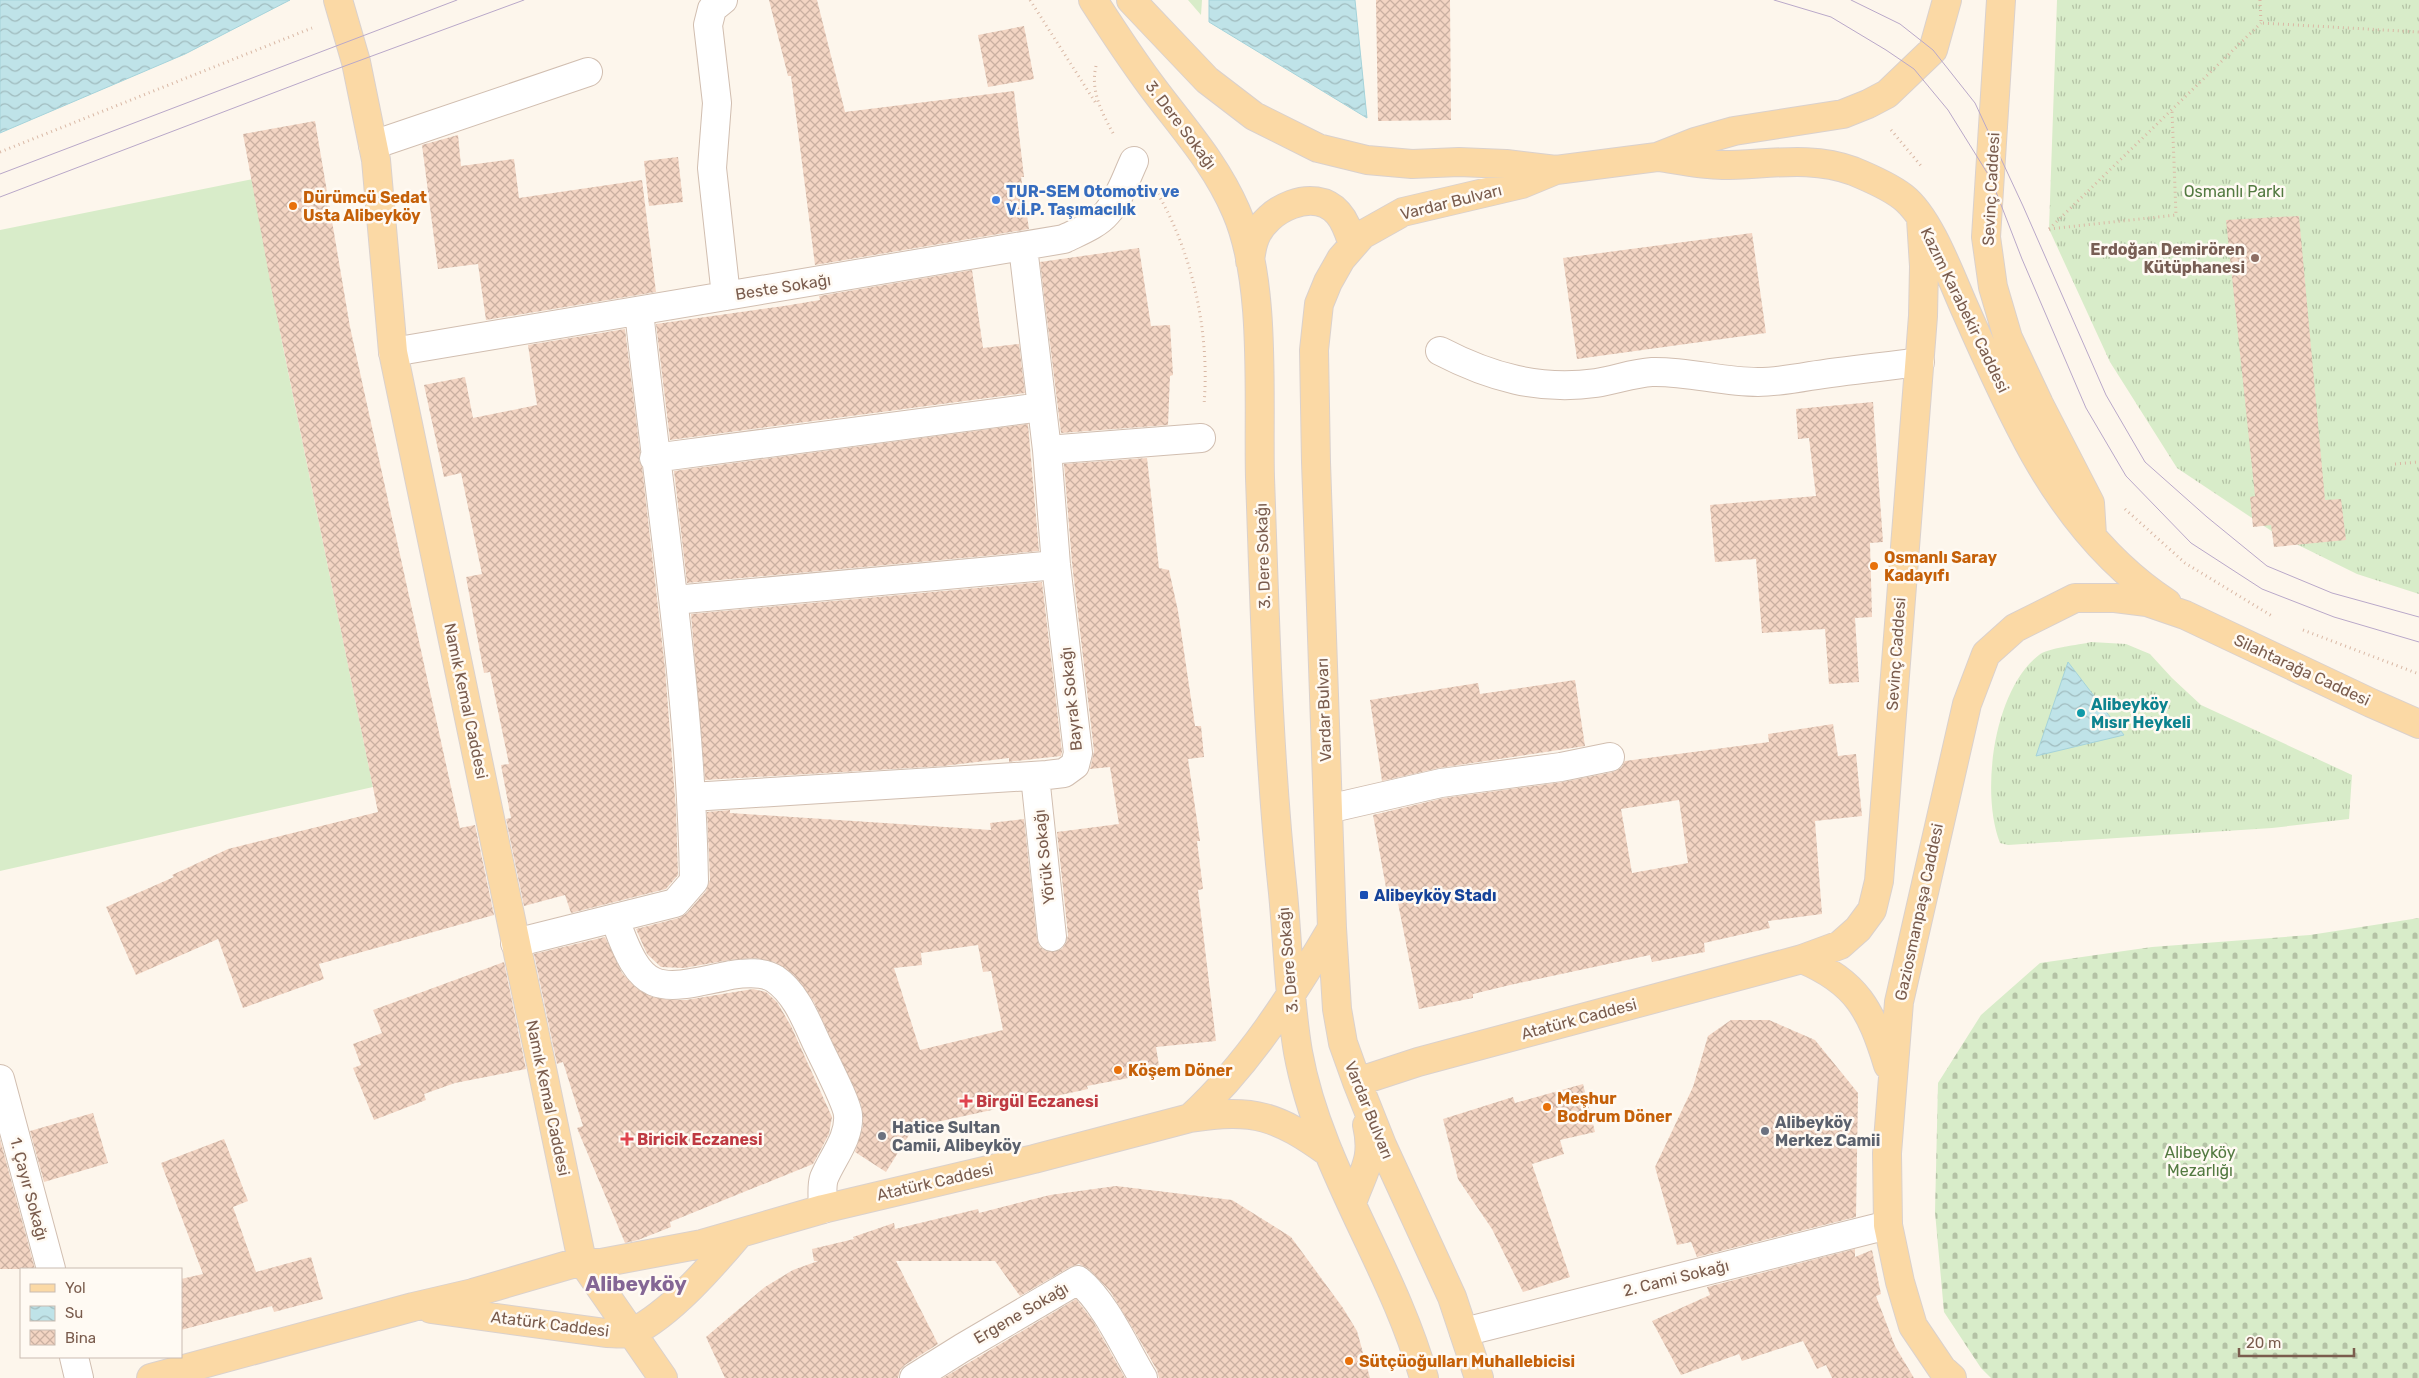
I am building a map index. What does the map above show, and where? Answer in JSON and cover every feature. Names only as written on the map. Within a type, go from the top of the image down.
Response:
[{"type":"main road","name":"Namık Kemal Caddesi","points":[[338,0],[350,40],[376,160],[393,352],[582,1261],[663,1378]]},
{"type":"main road","name":"3. Dere Sokağı","points":[[1092,0],[1151,86],[1212,165],[1236,212],[1250,261],[1254,285],[1258,351],[1272,795],[1283,895],[1290,995],[1302,1072],[1329,1153]]},
{"type":"main road","points":[[1131,0],[1207,80],[1254,116],[1318,148],[1367,160],[1385,162],[1412,164],[1459,162],[1506,164],[1556,170],[1657,157],[1695,142],[1734,131],[1843,114],[1868,104],[1887,94],[1932,50],[1947,0]]},
{"type":"main road","name":"Sevinç Caddesi","points":[[2001,0],[1986,237],[1988,261],[1993,288],[2008,338],[2039,404],[2090,503],[2092,535]]},
{"type":"main road","name":"Kazım Karabekir Caddesi","points":[[1657,157],[1720,165],[1821,162],[1852,170],[1880,183],[1905,198],[1935,242],[1965,310],[2035,455],[2076,518],[2144,588],[2185,615]]},
{"type":"main road","name":"Vardar Bulvarı","points":[[1479,1378],[1452,1297],[1382,1145],[1357,1082],[1343,1042],[1337,1009],[1332,928],[1314,350],[1319,304],[1341,259],[1362,234],[1403,212],[1522,184],[1556,170]]},
{"type":"main road","points":[[1250,261],[1255,237],[1270,217],[1279,209],[1301,202],[1322,204],[1337,212],[1347,227],[1352,245]]},
{"type":"main road","name":"Sevinç Caddesi","points":[[1802,959],[1840,945],[1858,929],[1872,910],[1879,881],[1920,362],[1924,266],[1921,219]]},
{"type":"main road","name":"Gaziosmanpaşa Caddesi","points":[[1952,1378],[1942,1369],[1912,1326],[1888,1225],[1888,1153],[1899,1002],[1966,704],[1986,654],[2015,628],[2075,598],[2115,598],[2147,602],[2185,615]]},
{"type":"main road","name":"Silahtarağa Caddesi","points":[[2185,615],[2419,724]]},
{"type":"main road","points":[[1190,1118],[1228,1080],[1290,995],[1332,928]]},
{"type":"main road","points":[[1802,959],[1828,970],[1844,983],[1860,1001],[1877,1028],[1892,1078]]},
{"type":"main road","name":"Atatürk Caddesi","points":[[1357,1082],[1418,1062],[1802,959]]},
{"type":"main road","points":[[1352,1203],[1370,1157],[1371,1148],[1357,1082]]},
{"type":"main road","name":"Atatürk Caddesi","points":[[151,1378],[413,1307],[473,1293],[582,1261],[601,1263],[626,1259],[739,1234],[777,1220],[1034,1159],[1190,1118],[1216,1114],[1268,1118],[1290,1127],[1329,1153]]},
{"type":"main road","points":[[1329,1153],[1400,1312],[1424,1378]]},
{"type":"main road","name":"Atatürk Caddesi","points":[[413,1307],[606,1333],[631,1333],[659,1315],[712,1266],[739,1234]]},
{"type":"street","points":[[723,0],[712,9],[708,25],[717,103],[712,168],[726,296]]},
{"type":"street","points":[[373,144],[588,72]]},
{"type":"street","name":"Beste Sokağı","points":[[393,352],[1064,239],[1088,227],[1107,214],[1121,191],[1134,161]]},
{"type":"street","name":"Bayrak Sokağı","points":[[691,797],[1035,776],[1064,773],[1075,766],[1078,753],[1056,565],[1047,450],[1023,247]]},
{"type":"street","points":[[516,943],[675,903],[694,881],[691,797],[669,546],[654,458],[639,311]]},
{"type":"street","points":[[1440,351],[1458,360],[1515,381],[1544,386],[1596,383],[1651,372],[1698,375],[1734,381],[1782,382],[1810,376],[1920,362]]},
{"type":"street","points":[[654,458],[1041,407]]},
{"type":"street","points":[[1047,450],[1201,438]]},
{"type":"street","points":[[674,600],[1056,565]]},
{"type":"street","points":[[1328,809],[1441,783],[1561,767],[1610,757]]},
{"type":"street","name":"Yörük Sokağı","points":[[1035,776],[1052,938]]},
{"type":"street","points":[[615,919],[627,954],[639,973],[652,981],[665,986],[743,973],[762,974],[775,979],[792,996],[831,1072],[848,1115],[842,1143],[823,1180],[822,1209]]},
{"type":"street","name":"1. Çayır Sokağı","points":[[0,1079],[50,1268]]},
{"type":"street","name":"2. Cami Sokağı","points":[[1464,1332],[1888,1225]]},
{"type":"street","name":"Ergene Sokağı","points":[[914,1378],[1078,1280],[1099,1304],[1143,1378]]},
{"type":"street","points":[[74,1358],[80,1378]]},
{"type":"path","points":[[1030,0],[1099,108],[1114,135],[1154,187],[1174,220],[1185,249],[1198,306],[1206,382]]},
{"type":"path","points":[[2260,0],[2262,23]]},
{"type":"path","points":[[2172,110],[2176,215],[2049,229],[2117,162],[2262,23],[2419,32]]},
{"type":"path","points":[[0,152],[312,28]]},
{"type":"path","points":[[1099,108],[1094,76],[1098,54],[1111,28]]},
{"type":"path","points":[[1868,104],[1926,172],[1905,198]]},
{"type":"path","points":[[2394,464],[2419,462]]},
{"type":"path","points":[[2092,535],[2125,508],[2185,563],[2276,618]]},
{"type":"path","points":[[2294,627],[2419,674]]},
{"type":"green space","points":[[1188,0],[1202,0],[1201,15]]},
{"type":"green space","name":"Osmanlı Parkı","points":[[2057,0],[2419,0],[2419,594],[2357,574],[2276,534],[2177,468],[2110,362],[2049,229]]},
{"type":"green space","points":[[253,179],[282,342],[373,787],[0,871],[0,230]]},
{"type":"green space","points":[[2091,642],[2126,644],[2150,654],[2201,705],[2352,775],[2349,819],[2272,828],[2008,845],[2000,843],[1994,822],[1991,797],[1992,770],[1995,743],[2011,692],[2024,671],[2039,655],[2056,649]]},
{"type":"green space","name":"Alibeyköy Mezarlığı","points":[[2419,918],[2419,1378],[1991,1378],[1981,1368],[1944,1312],[1935,1212],[1938,1083],[1981,1015],[2040,963],[2152,947],[2310,935]]},
{"type":"water","points":[[0,0],[290,0],[185,54],[0,133]]},
{"type":"water","points":[[1209,0],[1355,0],[1367,118],[1209,22]]},
{"type":"water","points":[[2068,662],[2124,735],[2036,756]]},
{"type":"building","points":[[769,0],[817,0],[845,112],[1014,91],[1024,177],[1021,177],[1029,229],[815,265],[791,76],[788,76]]},
{"type":"building","points":[[1376,0],[1450,0],[1451,120],[1378,121]]},
{"type":"building","points":[[1024,26],[1034,79],[988,87],[978,35]]},
{"type":"building","points":[[315,121],[350,327],[460,828],[475,825],[494,915],[319,964],[324,979],[243,1008],[218,939],[136,975],[106,907],[174,877],[172,875],[228,849],[378,812],[273,297],[243,134]]},
{"type":"building","points":[[458,135],[461,166],[514,159],[519,198],[642,180],[656,292],[486,320],[478,264],[438,269],[422,145]]},
{"type":"building","points":[[678,157],[683,202],[649,206],[644,161]]},
{"type":"building","points":[[2299,216],[2325,500],[2341,499],[2346,540],[2274,547],[2271,525],[2253,527],[2250,497],[2255,496],[2226,220]]},
{"type":"building","points":[[1752,233],[1766,333],[1577,359],[1563,258]]},
{"type":"building","points":[[1139,248],[1151,326],[1170,325],[1173,375],[1170,376],[1168,425],[1061,433],[1040,262]]},
{"type":"building","points":[[972,270],[983,348],[1019,344],[1025,393],[670,440],[656,324],[820,300],[819,296]]},
{"type":"building","points":[[625,329],[665,668],[676,810],[678,875],[666,889],[571,913],[565,895],[524,906],[506,819],[511,818],[501,765],[509,764],[490,672],[484,673],[466,577],[482,574],[461,473],[444,477],[424,385],[465,377],[473,418],[537,405],[528,345]]},
{"type":"building","points":[[1873,402],[1883,542],[1870,543],[1872,617],[1855,618],[1859,682],[1829,684],[1825,629],[1762,633],[1756,559],[1715,562],[1710,505],[1816,496],[1809,438],[1798,439],[1796,409]]},
{"type":"building","points":[[1028,424],[1039,551],[687,583],[674,471]]},
{"type":"building","points":[[1147,458],[1159,568],[1169,570],[1178,611],[1195,726],[1201,726],[1204,757],[1188,759],[1200,841],[1197,841],[1203,889],[1198,890],[1216,1041],[1156,1047],[1160,1072],[1087,1086],[1088,1089],[914,1127],[886,1172],[855,1152],[863,1126],[861,1104],[814,1002],[794,975],[775,962],[755,958],[729,960],[684,968],[661,967],[647,954],[636,929],[679,918],[687,913],[706,891],[710,880],[707,812],[730,810],[730,813],[991,830],[990,823],[1024,819],[1037,939],[1040,947],[1046,951],[1054,952],[1062,949],[1068,935],[1057,832],[1119,824],[1110,767],[1090,769],[1094,751],[1072,563],[1064,464]],"holes":[[[978,945],[983,972],[991,971],[1003,1030],[920,1050],[894,968],[922,965],[921,953]]]},
{"type":"building","points":[[1042,582],[1061,756],[1009,762],[1009,758],[944,766],[705,780],[691,614]]},
{"type":"building","points":[[1575,680],[1585,746],[1439,768],[1382,781],[1370,700],[1478,683],[1480,694]]},
{"type":"building","points":[[1833,724],[1838,756],[1856,754],[1862,816],[1815,821],[1822,914],[1768,921],[1770,928],[1704,943],[1705,952],[1652,962],[1650,955],[1510,985],[1473,994],[1473,998],[1419,1009],[1397,898],[1388,899],[1373,815],[1444,798],[1563,782],[1613,772],[1621,768],[1625,761],[1769,742],[1768,734]],"holes":[[[1679,800],[1688,863],[1632,873],[1621,809]]]},
{"type":"building","points":[[605,937],[622,973],[636,988],[652,997],[686,1000],[753,989],[766,992],[777,1002],[791,1026],[832,1117],[829,1134],[813,1164],[670,1222],[671,1227],[625,1243],[577,1128],[583,1126],[563,1062],[557,1064],[534,954]]},
{"type":"building","points":[[504,962],[526,1069],[455,1083],[424,1094],[426,1100],[374,1120],[353,1068],[361,1065],[353,1044],[382,1033],[373,1010]]},
{"type":"building","name":"Alibeyköy Merkez Camii","points":[[1731,1020],[1769,1020],[1815,1040],[1858,1093],[1856,1217],[1697,1257],[1691,1242],[1677,1245],[1655,1167],[1693,1087],[1708,1036]]},
{"type":"building","points":[[1583,1084],[1595,1132],[1560,1140],[1564,1154],[1532,1164],[1570,1277],[1523,1292],[1492,1229],[1458,1179],[1443,1119],[1513,1097],[1515,1103]]},
{"type":"building","points":[[93,1113],[108,1163],[44,1182],[30,1131]]},
{"type":"building","points":[[0,1139],[35,1268],[0,1269]]},
{"type":"building","points":[[224,1139],[248,1201],[233,1207],[256,1272],[311,1257],[323,1299],[274,1312],[272,1306],[182,1330],[182,1279],[203,1274],[161,1163]]},
{"type":"building","points":[[1116,1186],[1232,1200],[1291,1237],[1343,1308],[1357,1331],[1370,1378],[1159,1378],[1157,1370],[1110,1291],[1089,1269],[1079,1264],[1070,1267],[1020,1296],[995,1261],[896,1261],[938,1344],[905,1365],[900,1370],[898,1378],[725,1378],[706,1337],[765,1287],[793,1270],[818,1261],[814,1261],[812,1249],[854,1239],[853,1237],[894,1223],[895,1229],[978,1209],[979,1213],[1050,1195]]},
{"type":"building","points":[[1855,1249],[1855,1257],[1872,1250],[1881,1294],[1876,1296],[1895,1346],[1914,1378],[1832,1378],[1826,1365],[1817,1369],[1803,1341],[1742,1361],[1739,1354],[1681,1375],[1652,1321],[1710,1295],[1707,1287]]},
{"type":"building","points":[[1076,1299],[1093,1321],[1125,1378],[943,1378]]},
{"type":"tram line","points":[[0,174],[457,0]]},
{"type":"tram line","points":[[0,197],[524,0]]},
{"type":"tram line","points":[[1774,0],[1831,17],[1886,50],[1914,69],[1948,110],[1991,179],[2022,259],[2086,408],[2126,476],[2191,543],[2262,589],[2334,617],[2419,642]]},
{"type":"tram line","points":[[1851,0],[1900,24],[1933,50],[1975,103],[2023,206],[2106,395],[2145,462],[2207,517],[2267,566],[2332,593],[2419,617]]},
{"type":"place","name":"TUR-SEM Otomotiv ve V.İ.P. Taşımacılık","points":[[996,200]]},
{"type":"place","name":"Dürümcü Sedat Usta Alibeyköy","points":[[293,206]]},
{"type":"place","name":"Erdoğan Demirören Kütüphanesi","points":[[2255,258]]},
{"type":"place","name":"Osmanlı Saray Kadayıfı","points":[[1874,566]]},
{"type":"place","name":"Alibeyköy Mısır Heykeli","points":[[2081,713]]},
{"type":"place","name":"Alibeyköy Stadı","points":[[1364,895]]},
{"type":"place","name":"Köşem Döner","points":[[1118,1070]]},
{"type":"place","name":"Birgül Eczanesi","points":[[966,1101]]},
{"type":"place","name":"Meşhur Bodrum Döner","points":[[1547,1107]]},
{"type":"place","name":"Alibeyköy Merkez Camii","points":[[1765,1131]]},
{"type":"place","name":"Hatice Sultan Camii, Alibeyköy","points":[[882,1136]]},
{"type":"place","name":"Biricik Eczanesi","points":[[627,1139]]},
{"type":"place","name":"Sütçüoğulları Muhallebicisi","points":[[1349,1361]]},
{"type":"district","name":"Alibeyköy","points":[[636,1283]]}]
